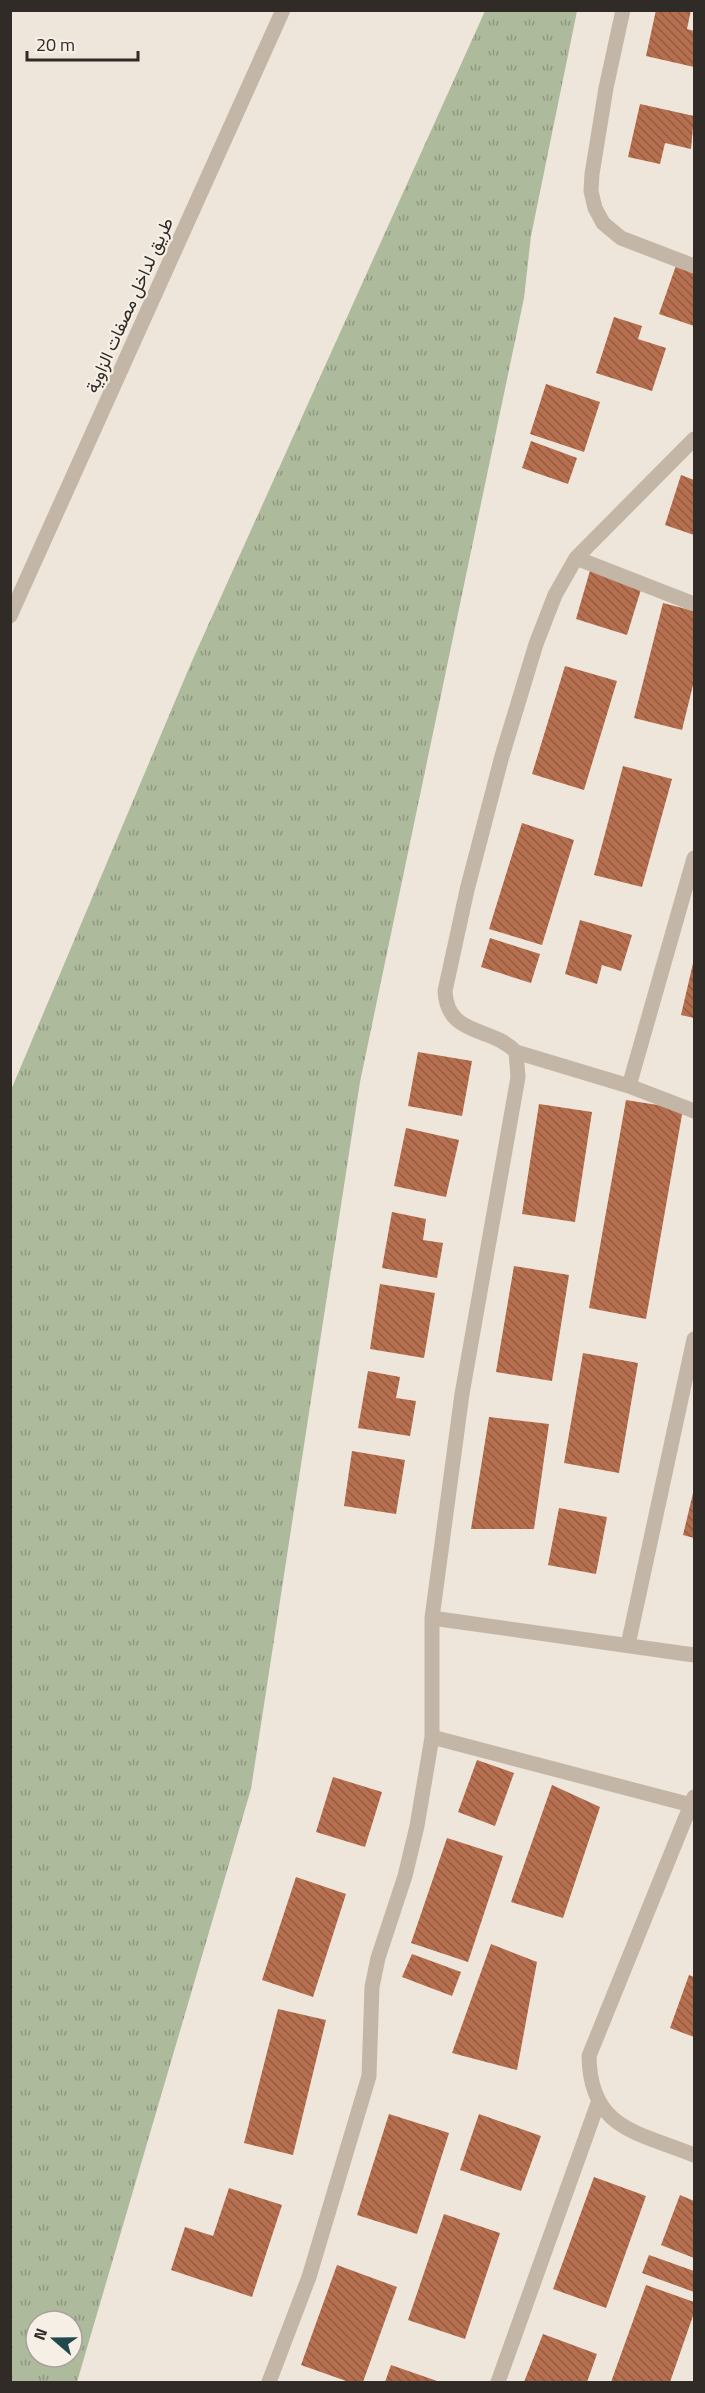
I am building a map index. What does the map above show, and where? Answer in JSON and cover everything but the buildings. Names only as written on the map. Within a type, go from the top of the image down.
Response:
[{"type":"street","name":"طريق لداخل مصفات الزاوية","points":[[10,616],[283,10]]},
{"type":"street","points":[[623,10],[606,88],[592,174],[591,191],[594,208],[603,223],[621,238],[694,266]]},
{"type":"street","points":[[694,439],[576,558],[555,596],[536,644],[502,756],[467,890],[445,992],[445,1003],[457,1022],[501,1040],[516,1052],[629,1086],[694,1111]]},
{"type":"street","points":[[576,558],[694,603]]},
{"type":"street","points":[[629,1086],[694,858]]},
{"type":"street","points":[[269,2382],[309,2277],[369,2076],[372,1987],[378,1958],[407,1866],[432,1737],[432,1618],[462,1394],[518,1077],[516,1052]]},
{"type":"street","points":[[628,1645],[694,1339]]},
{"type":"street","points":[[432,1618],[694,1655]]},
{"type":"street","points":[[432,1737],[693,1801],[589,2056],[590,2081],[598,2103],[617,2124],[694,2155]]},
{"type":"street","points":[[498,2382],[598,2103]]},
{"type":"green space","points":[[485,11],[577,11],[531,236],[524,298],[360,1082],[251,1789],[84,2358],[84,2309],[24,2309],[24,2369],[81,2369],[77,2382],[11,2382],[11,1090],[192,661]]}]
